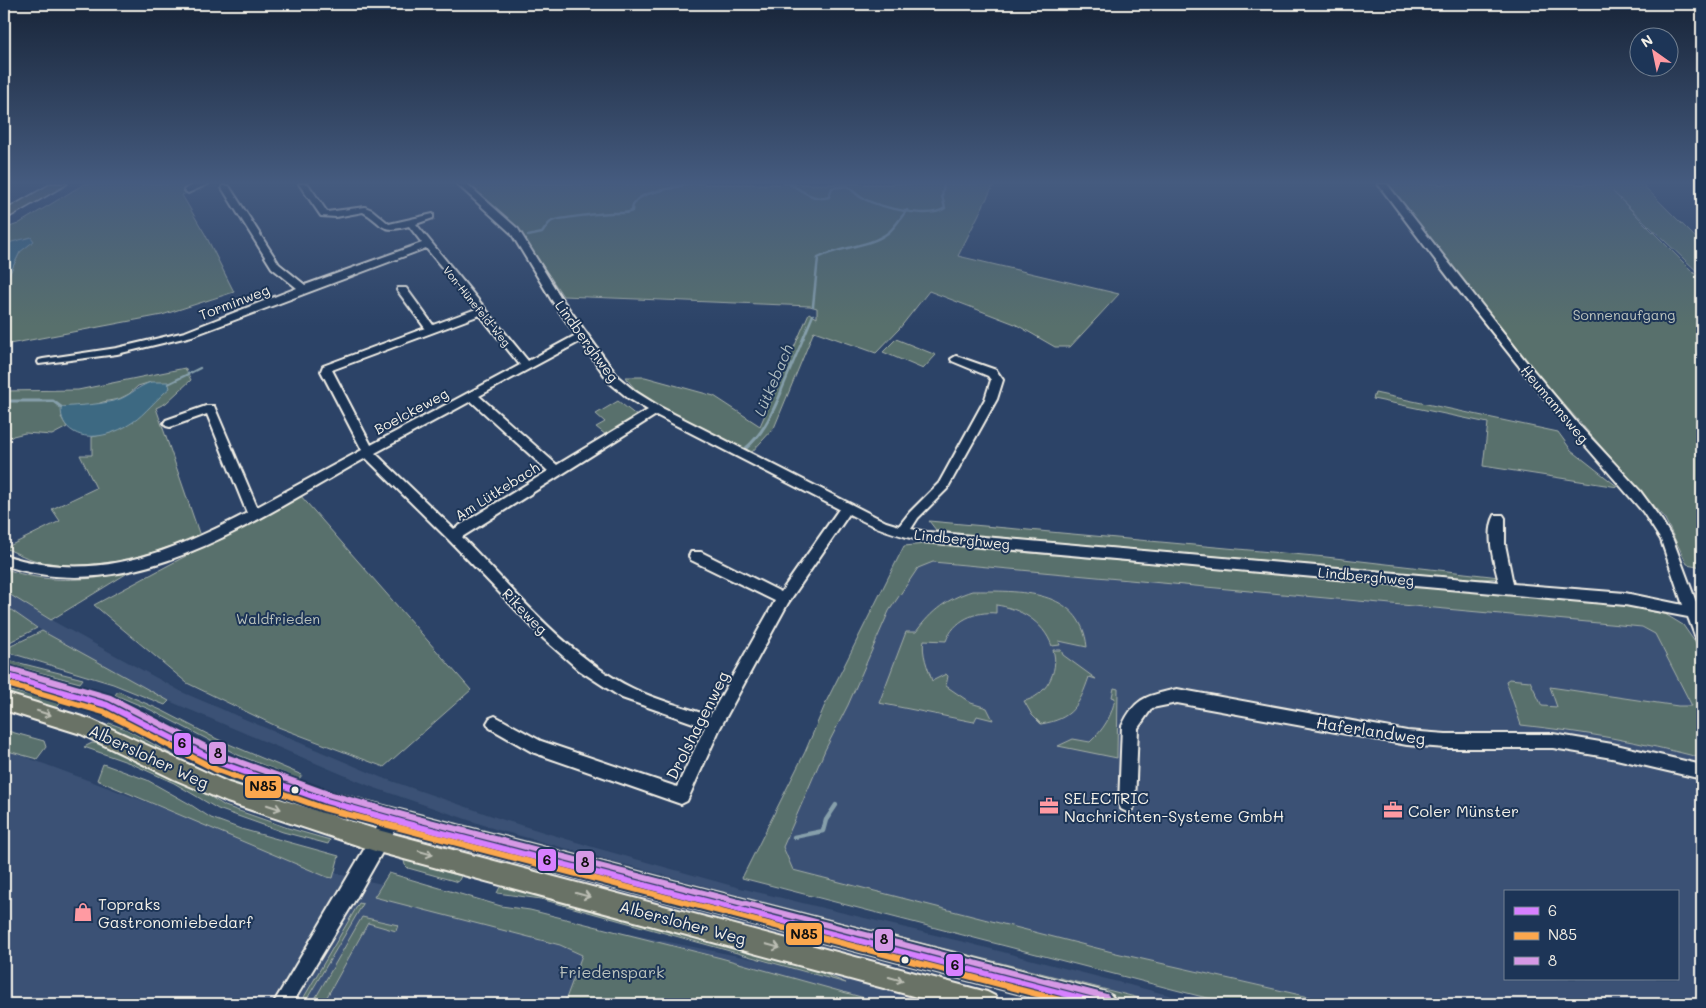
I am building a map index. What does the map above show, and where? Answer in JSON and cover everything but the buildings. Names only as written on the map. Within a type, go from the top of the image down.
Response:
[{"type":"main road","name":"Albersloher Weg","points":[[4,676],[107,705],[220,763],[326,801],[391,820],[1104,1004]]},
{"type":"main road","name":"Albersloher Weg","points":[[4,702],[85,726],[181,772],[228,792],[378,841],[987,1004]]},
{"type":"street","points":[[252,231],[274,266],[304,289]]},
{"type":"street","name":"Von-Hünefeld-Weg","points":[[417,231],[527,366]]},
{"type":"street","name":"Lindberghweg","points":[[515,231],[556,299],[582,336],[614,380],[632,395],[656,410],[846,509],[881,525],[902,532],[927,537],[1625,599],[1692,612]]},
{"type":"street","name":"Heumannsweg","points":[[1419,231],[1519,360],[1597,454],[1621,477],[1644,504],[1667,540],[1702,637]]},
{"type":"street","name":"Torminweg","points":[[43,362],[117,351],[188,334],[428,244]]},
{"type":"street","points":[[402,290],[431,329],[481,310]]},
{"type":"street","name":"Rikeweg","points":[[431,329],[327,368],[326,371],[371,456],[453,536],[548,636],[584,666],[627,693],[714,724]]},
{"type":"street","name":"Boelckeweg","points":[[4,560],[23,568],[76,573],[132,566],[185,548],[254,514],[582,336]]},
{"type":"street","points":[[902,532],[914,515],[943,486],[991,398],[997,380],[992,373],[956,359]]},
{"type":"street","name":"Am Lütkebach","points":[[472,396],[556,471]]},
{"type":"street","points":[[170,423],[210,409],[254,514]]},
{"type":"street","name":"Am Lütkebach","points":[[453,536],[656,410]]},
{"type":"street","name":"Drolshagenweg","points":[[495,723],[537,748],[681,796],[714,724],[783,599],[846,509]]},
{"type":"street","points":[[1499,518],[1497,530],[1499,546],[1508,588]]},
{"type":"street","points":[[696,556],[783,599]]},
{"type":"street","name":"Haferlandweg","points":[[1127,804],[1130,726],[1147,703],[1177,696],[1407,738],[1446,741],[1553,741],[1612,751],[1702,772]]},
{"type":"street","points":[[282,1004],[391,820]]},
{"type":"shaded area","points":[[31,237],[34,241],[20,252],[8,277],[4,279],[4,247],[8,243]]},
{"type":"shaded area","points":[[151,382],[168,382],[170,388],[137,419],[119,430],[104,435],[81,435],[74,432],[64,422],[61,407],[113,401]]},
{"type":"shaded area","points":[[904,546],[933,562],[1642,627],[1655,634],[1692,706],[1702,732],[1702,1004],[1340,1004],[1116,953],[793,870],[783,847],[825,750],[848,705]]},
{"type":"shaded area","points":[[4,591],[51,620],[184,693],[380,777],[504,820],[740,888],[968,943],[1203,1004],[1164,1004],[799,912],[498,830],[372,787],[169,701],[42,631],[4,605]]},
{"type":"shaded area","points":[[4,749],[348,877],[886,986],[951,1004],[4,1004]]},
{"type":"green space","points":[[4,231],[203,231],[234,292],[162,315],[4,345],[4,279],[8,277],[20,252],[8,243],[4,247]]},
{"type":"green space","points":[[520,231],[970,231],[958,256],[1119,294],[1070,347],[1055,347],[1015,324],[929,291],[899,329],[876,353],[814,331],[774,428],[750,454],[701,431],[664,410],[635,388],[626,377],[645,377],[714,396],[760,426],[809,313],[817,318],[817,308],[810,306],[563,296]]},
{"type":"green space","name":"Sonnenaufgang","points":[[1422,231],[1652,231],[1702,281],[1702,567],[1687,564],[1665,519],[1526,361]]},
{"type":"green space","name":"Sonnenaufgang","points":[[1654,231],[1689,231],[1702,244],[1702,276]]},
{"type":"green space","points":[[896,339],[936,355],[923,369],[883,352]]},
{"type":"green space","points":[[185,368],[191,380],[166,403],[156,408],[200,536],[139,556],[97,564],[55,564],[30,559],[5,548],[60,521],[52,509],[96,488],[80,455],[92,455],[92,437],[113,432],[169,388],[151,382],[138,386],[129,394],[119,399],[103,402],[61,417],[67,427],[52,435],[25,433],[13,436],[4,443],[4,391],[78,390]]},
{"type":"green space","points":[[1375,393],[1558,432],[1571,450],[1618,487],[1483,466],[1488,423],[1373,399]]},
{"type":"green space","points":[[618,401],[637,416],[606,435],[596,427],[605,422],[596,414]]},
{"type":"green space","name":"Waldfrieden","points":[[300,495],[471,690],[384,767],[278,727],[187,683],[94,605]]},
{"type":"green space","points":[[929,521],[1326,557],[1508,578],[1476,579],[962,534],[936,530]]},
{"type":"green space","points":[[926,544],[1610,603],[1665,614],[1683,625],[1702,656],[1702,758],[1612,738],[1521,725],[1506,681],[1509,679],[1530,681],[1542,706],[1557,707],[1550,687],[1678,706],[1692,706],[1655,634],[1642,627],[933,562],[918,568],[889,611],[848,705],[825,750],[783,847],[793,870],[1116,953],[1340,1004],[1230,1004],[742,878],[805,752],[827,700],[904,546]]},
{"type":"green space","points":[[4,568],[26,575],[60,579],[95,578],[126,574],[51,620],[4,591]]},
{"type":"green space","points":[[972,591],[1027,593],[1060,603],[1073,613],[1082,628],[1087,647],[1059,641],[1060,645],[1052,646],[1043,629],[1029,617],[1013,609],[996,605],[996,613],[973,615],[960,622],[954,627],[946,641],[924,640],[923,645],[925,660],[932,681],[946,674],[948,676],[946,686],[971,703],[987,708],[993,720],[977,716],[974,722],[879,703],[906,632],[916,632],[934,611],[955,598]]},
{"type":"green space","points":[[4,605],[37,628],[4,645]]},
{"type":"green space","points":[[42,631],[169,701],[165,705],[113,684],[7,652],[11,646]]},
{"type":"green space","points":[[1053,650],[1061,650],[1063,655],[1096,679],[1089,677],[1078,703],[1067,715],[1052,722],[1041,724],[1032,715],[1024,701],[1032,699],[1049,682],[1055,658]]},
{"type":"green space","points":[[4,659],[83,679],[80,683],[4,663]]},
{"type":"green space","points":[[1114,688],[1118,689],[1117,758],[1058,746],[1073,739],[1090,742],[1095,737],[1107,722],[1112,711],[1115,698],[1112,697]]},
{"type":"green space","points":[[4,689],[23,694],[65,699],[55,709],[4,696]]},
{"type":"green space","points":[[118,691],[163,711],[217,739],[302,775],[299,779],[238,755],[149,709],[115,695]]},
{"type":"green space","points":[[109,723],[126,729],[182,760],[209,772],[233,777],[298,802],[347,815],[343,820],[223,782],[105,727]]},
{"type":"green space","points":[[4,730],[44,741],[46,747],[37,759],[4,750]]},
{"type":"green space","points":[[92,743],[105,744],[195,787],[225,806],[288,828],[330,840],[328,844],[283,832],[218,809],[174,783],[130,763],[84,747]]},
{"type":"green space","points":[[103,764],[147,780],[211,818],[241,829],[339,856],[333,878],[97,780]]},
{"type":"green space","points":[[405,855],[442,871],[461,876],[458,882],[408,868],[403,857]]},
{"type":"green space","name":"Friedenspark","points":[[389,873],[501,906],[530,910],[721,958],[886,1004],[564,1004],[582,955],[560,945],[374,897]]},
{"type":"green space","points":[[500,887],[531,890],[791,960],[846,983],[541,899],[497,893]]},
{"type":"green space","points":[[359,903],[363,904],[304,1004],[300,1004]]},
{"type":"green space","points":[[799,912],[1163,1004],[1143,1004],[798,917]]},
{"type":"green space","points":[[362,917],[398,925],[396,931],[368,923],[323,1004],[312,1004]]},
{"type":"waterway","points":[[528,236],[543,231]]},
{"type":"waterway","name":"Lütkebach","points":[[813,306],[818,258],[873,241],[890,231]]},
{"type":"waterway","name":"Lütkebach","points":[[780,394],[813,315]]},
{"type":"waterway","points":[[168,384],[200,368]]},
{"type":"waterway","name":"Lütkebach","points":[[745,449],[762,430],[781,393]]},
{"type":"waterway","points":[[4,401],[53,401],[61,407]]},
{"type":"waterway","points":[[794,837],[823,831],[826,820],[836,805]]},
{"type":"transit line","name":"8","points":[[6,668],[110,698],[223,756],[328,794],[410,817],[1106,997]]},
{"type":"transit line","name":"6","points":[[4,675],[107,705],[220,763],[326,801],[408,824],[1104,1004]]},
{"type":"transit line","name":"N85","points":[[4,683],[104,712],[217,770],[323,808],[1075,1004]]},
{"type":"place","name":"SELECTRIC Nachrichten-Systeme GmbH","points":[[1049,806]]},
{"type":"place","name":"Coler Münster","points":[[1393,810]]},
{"type":"place","name":"Topraks Gastronomiebedarf","points":[[83,912]]}]
